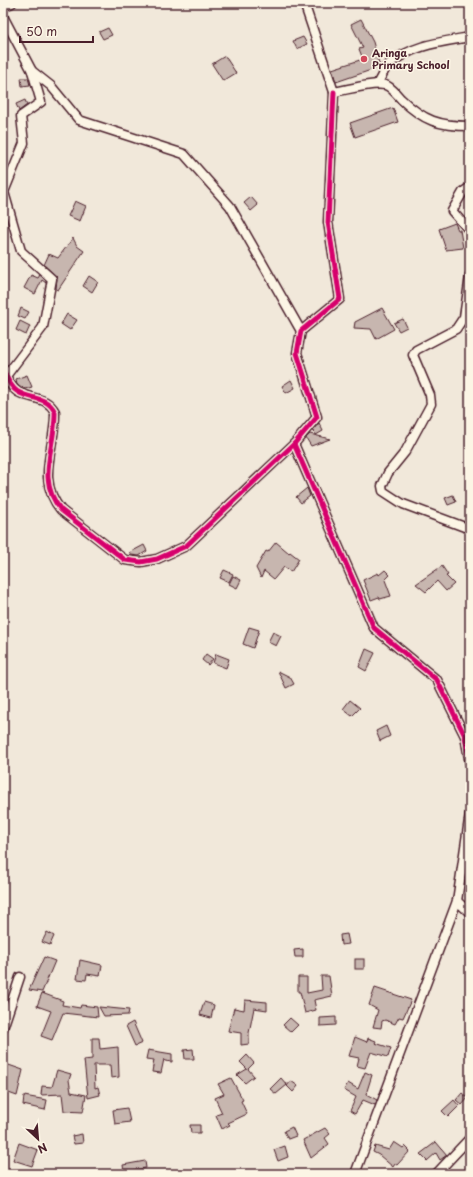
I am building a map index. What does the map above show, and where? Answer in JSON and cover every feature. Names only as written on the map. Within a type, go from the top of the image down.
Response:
[{"type":"street","points":[[3,6],[12,3]]},
{"type":"street","points":[[301,331],[340,299],[328,222],[334,92],[304,3]]},
{"type":"street","points":[[3,16],[32,71],[41,102],[21,116],[24,143],[4,192],[21,251],[52,278],[43,327],[4,372],[12,387],[19,392],[49,402],[55,412],[47,479],[54,502],[61,510],[125,560],[141,562],[157,559],[186,546],[294,444],[318,417],[298,352],[301,331],[230,206],[184,154],[79,120],[51,86],[32,71]]},
{"type":"street","points":[[377,84],[387,66],[404,54],[420,47],[470,37]]},
{"type":"street","points":[[334,92],[377,84],[387,85],[416,113],[434,123],[453,126],[470,126]]},
{"type":"street","points":[[470,186],[463,192],[452,211],[470,231]]},
{"type":"street","points":[[470,276],[464,317],[461,324],[456,329],[416,350],[413,355],[430,395],[431,404],[405,452],[388,473],[382,486],[386,494],[403,504],[470,529]]},
{"type":"street","points":[[294,444],[374,628],[437,680],[465,736],[470,764]]},
{"type":"street","points":[[355,1174],[456,900],[470,813]]},
{"type":"street","points":[[456,900],[470,913]]},
{"type":"street","points":[[3,1028],[20,977]]},
{"type":"street","points":[[436,1174],[470,1138]]},
{"type":"building","points":[[361,19],[373,42],[380,67],[336,82],[332,69],[363,59],[359,49],[363,48],[351,24]]},
{"type":"building","points":[[108,28],[112,35],[103,39],[99,32]]},
{"type":"building","points":[[303,37],[307,44],[297,49],[293,41]]},
{"type":"building","points":[[225,56],[236,73],[223,81],[212,64]]},
{"type":"building","points":[[21,78],[28,78],[30,85],[22,86]]},
{"type":"building","points":[[25,100],[27,105],[19,111],[16,104]]},
{"type":"building","points":[[393,108],[398,122],[355,137],[350,123]]},
{"type":"building","points":[[251,197],[258,205],[251,211],[244,203]]},
{"type":"building","points":[[75,201],[86,206],[80,221],[68,216]]},
{"type":"building","points":[[455,223],[458,230],[460,230],[463,248],[446,250],[439,229]]},
{"type":"building","points":[[73,238],[77,246],[84,251],[58,290],[56,289],[57,277],[44,265],[49,254],[58,258]]},
{"type":"building","points":[[31,275],[38,278],[40,275],[46,281],[46,283],[42,280],[35,294],[24,288]]},
{"type":"building","points":[[89,276],[98,282],[92,292],[83,286]]},
{"type":"building","points":[[21,308],[29,312],[25,319],[18,316]]},
{"type":"building","points":[[382,308],[394,329],[376,339],[371,329],[354,328],[355,322]]},
{"type":"building","points":[[67,314],[77,320],[70,330],[61,324]]},
{"type":"building","points":[[403,319],[407,327],[399,331],[394,323]]},
{"type":"building","points":[[20,321],[30,326],[26,335],[16,330]]},
{"type":"building","points":[[27,375],[32,387],[25,389],[17,384],[16,379]]},
{"type":"building","points":[[291,380],[295,388],[286,393],[282,386]]},
{"type":"building","points":[[319,423],[323,431],[316,435],[313,430]]},
{"type":"building","points":[[310,434],[330,439],[311,446],[306,438]]},
{"type":"building","points":[[307,488],[310,496],[301,503],[296,497]]},
{"type":"building","points":[[453,495],[456,502],[448,505],[445,498]]},
{"type":"building","points":[[276,542],[299,559],[291,572],[284,567],[274,579],[264,571],[261,578],[256,568],[266,551],[268,552]]},
{"type":"building","points":[[144,545],[147,551],[139,556],[131,555],[129,553]]},
{"type":"building","points":[[442,566],[448,575],[446,576],[454,584],[446,591],[437,581],[426,592],[416,584]]},
{"type":"building","points":[[224,570],[233,574],[229,582],[220,578]]},
{"type":"building","points":[[385,570],[390,575],[385,580],[391,596],[380,599],[379,597],[371,600],[363,580],[378,573],[379,575]]},
{"type":"building","points":[[233,576],[241,580],[237,588],[229,584]]},
{"type":"building","points":[[249,627],[259,630],[253,648],[243,644]]},
{"type":"building","points":[[273,632],[281,636],[276,646],[268,642]]},
{"type":"building","points":[[366,649],[375,653],[366,671],[359,667]]},
{"type":"building","points":[[206,654],[213,659],[208,665],[202,660]]},
{"type":"building","points":[[216,654],[229,659],[226,668],[213,663]]},
{"type":"building","points":[[278,671],[290,677],[294,684],[286,688]]},
{"type":"building","points":[[350,700],[360,708],[352,716],[343,709]]},
{"type":"building","points":[[386,726],[390,736],[380,741],[376,731]]},
{"type":"building","points":[[47,932],[54,936],[50,945],[42,942]]},
{"type":"building","points":[[347,934],[349,944],[341,945],[340,935]]},
{"type":"building","points":[[303,949],[303,957],[295,957],[294,950]]},
{"type":"building","points":[[44,957],[55,961],[42,992],[29,990]]},
{"type":"building","points":[[355,959],[364,959],[364,969],[355,969]]},
{"type":"building","points":[[80,960],[102,965],[100,976],[87,974],[86,980],[77,979]]},
{"type":"building","points":[[321,976],[329,976],[332,996],[314,1000],[316,1010],[305,1013],[300,992],[298,992],[298,977],[307,977],[307,993],[322,990]]},
{"type":"building","points":[[375,988],[411,1000],[403,1018],[399,1017],[395,1024],[385,1020],[382,1021],[381,1028],[373,1027],[378,1010],[369,1005]]},
{"type":"building","points":[[42,993],[63,1001],[62,1005],[80,1008],[81,1005],[97,1007],[98,1017],[63,1013],[52,1040],[41,1036],[51,1011],[37,1006]]},
{"type":"building","points":[[245,1000],[267,1002],[267,1010],[254,1008],[249,1033],[249,1044],[241,1045],[241,1033],[228,1031],[234,1008],[244,1010]]},
{"type":"building","points":[[204,1002],[214,1005],[211,1018],[200,1015]]},
{"type":"building","points":[[99,1007],[129,1010],[128,1015],[104,1016]]},
{"type":"building","points":[[336,1017],[336,1025],[320,1026],[320,1018]]},
{"type":"building","points":[[290,1018],[298,1025],[291,1032],[283,1025]]},
{"type":"building","points":[[133,1022],[142,1043],[135,1046],[126,1026]]},
{"type":"building","points":[[355,1037],[367,1042],[368,1038],[376,1041],[375,1043],[391,1048],[388,1057],[371,1052],[365,1068],[357,1066],[359,1058],[349,1056]]},
{"type":"building","points":[[92,1038],[99,1038],[100,1049],[118,1047],[119,1077],[111,1078],[110,1065],[94,1065],[95,1088],[98,1087],[100,1095],[88,1098],[84,1060],[92,1059]]},
{"type":"building","points":[[193,1049],[194,1059],[185,1059],[184,1050]]},
{"type":"building","points":[[148,1050],[172,1054],[172,1062],[165,1061],[164,1059],[161,1073],[152,1072],[154,1060],[146,1059]]},
{"type":"building","points":[[247,1055],[254,1063],[248,1069],[254,1076],[245,1083],[237,1075],[247,1069],[240,1062]]},
{"type":"building","points":[[3,1063],[23,1070],[17,1096],[3,1091]]},
{"type":"building","points":[[57,1070],[71,1074],[69,1080],[71,1092],[86,1095],[83,1112],[64,1111],[62,1094],[41,1095],[42,1086],[52,1087]]},
{"type":"building","points":[[365,1072],[372,1075],[366,1094],[377,1100],[375,1105],[363,1100],[355,1114],[350,1111],[356,1097],[344,1090],[348,1083],[358,1089]]},
{"type":"building","points":[[231,1078],[243,1100],[241,1101],[247,1114],[228,1123],[230,1125],[222,1129],[216,1115],[222,1113],[215,1098],[224,1094],[218,1084]]},
{"type":"building","points":[[281,1078],[287,1085],[276,1094],[270,1089]]},
{"type":"building","points":[[291,1081],[298,1086],[293,1092],[287,1086]]},
{"type":"building","points":[[462,1093],[468,1098],[462,1105],[456,1100]]},
{"type":"building","points":[[24,1096],[47,1100],[45,1110],[23,1105]]},
{"type":"building","points":[[454,1100],[459,1106],[448,1117],[442,1111]]},
{"type":"building","points":[[127,1108],[130,1122],[115,1124],[113,1110]]},
{"type":"building","points":[[190,1125],[200,1125],[200,1133],[191,1133]]},
{"type":"building","points":[[292,1127],[296,1136],[288,1139],[284,1131]]},
{"type":"building","points":[[325,1128],[330,1134],[325,1138],[329,1144],[311,1158],[303,1140]]},
{"type":"building","points":[[82,1134],[83,1143],[74,1144],[72,1136]]},
{"type":"building","points":[[394,1142],[403,1148],[405,1146],[410,1151],[397,1165],[395,1164],[393,1167],[373,1152],[375,1146],[389,1150]]},
{"type":"building","points":[[436,1142],[447,1155],[440,1160],[436,1153],[427,1161],[420,1154]]},
{"type":"building","points":[[19,1143],[38,1150],[32,1166],[13,1160]]},
{"type":"building","points":[[285,1146],[288,1157],[278,1161],[274,1150]]},
{"type":"building","points":[[145,1161],[146,1168],[124,1172],[123,1165]]},
{"type":"cycle path","points":[[334,92],[328,222],[340,299],[301,331],[297,353],[317,417],[294,444],[374,628],[437,680],[465,736],[470,764]]},
{"type":"cycle path","points":[[3,369],[9,382],[15,390],[48,403],[55,412],[48,475],[49,487],[53,498],[61,510],[125,560],[141,562],[157,559],[186,546],[294,444]]},
{"type":"place","name":"Aringa Primary School","points":[[364,59]]}]
